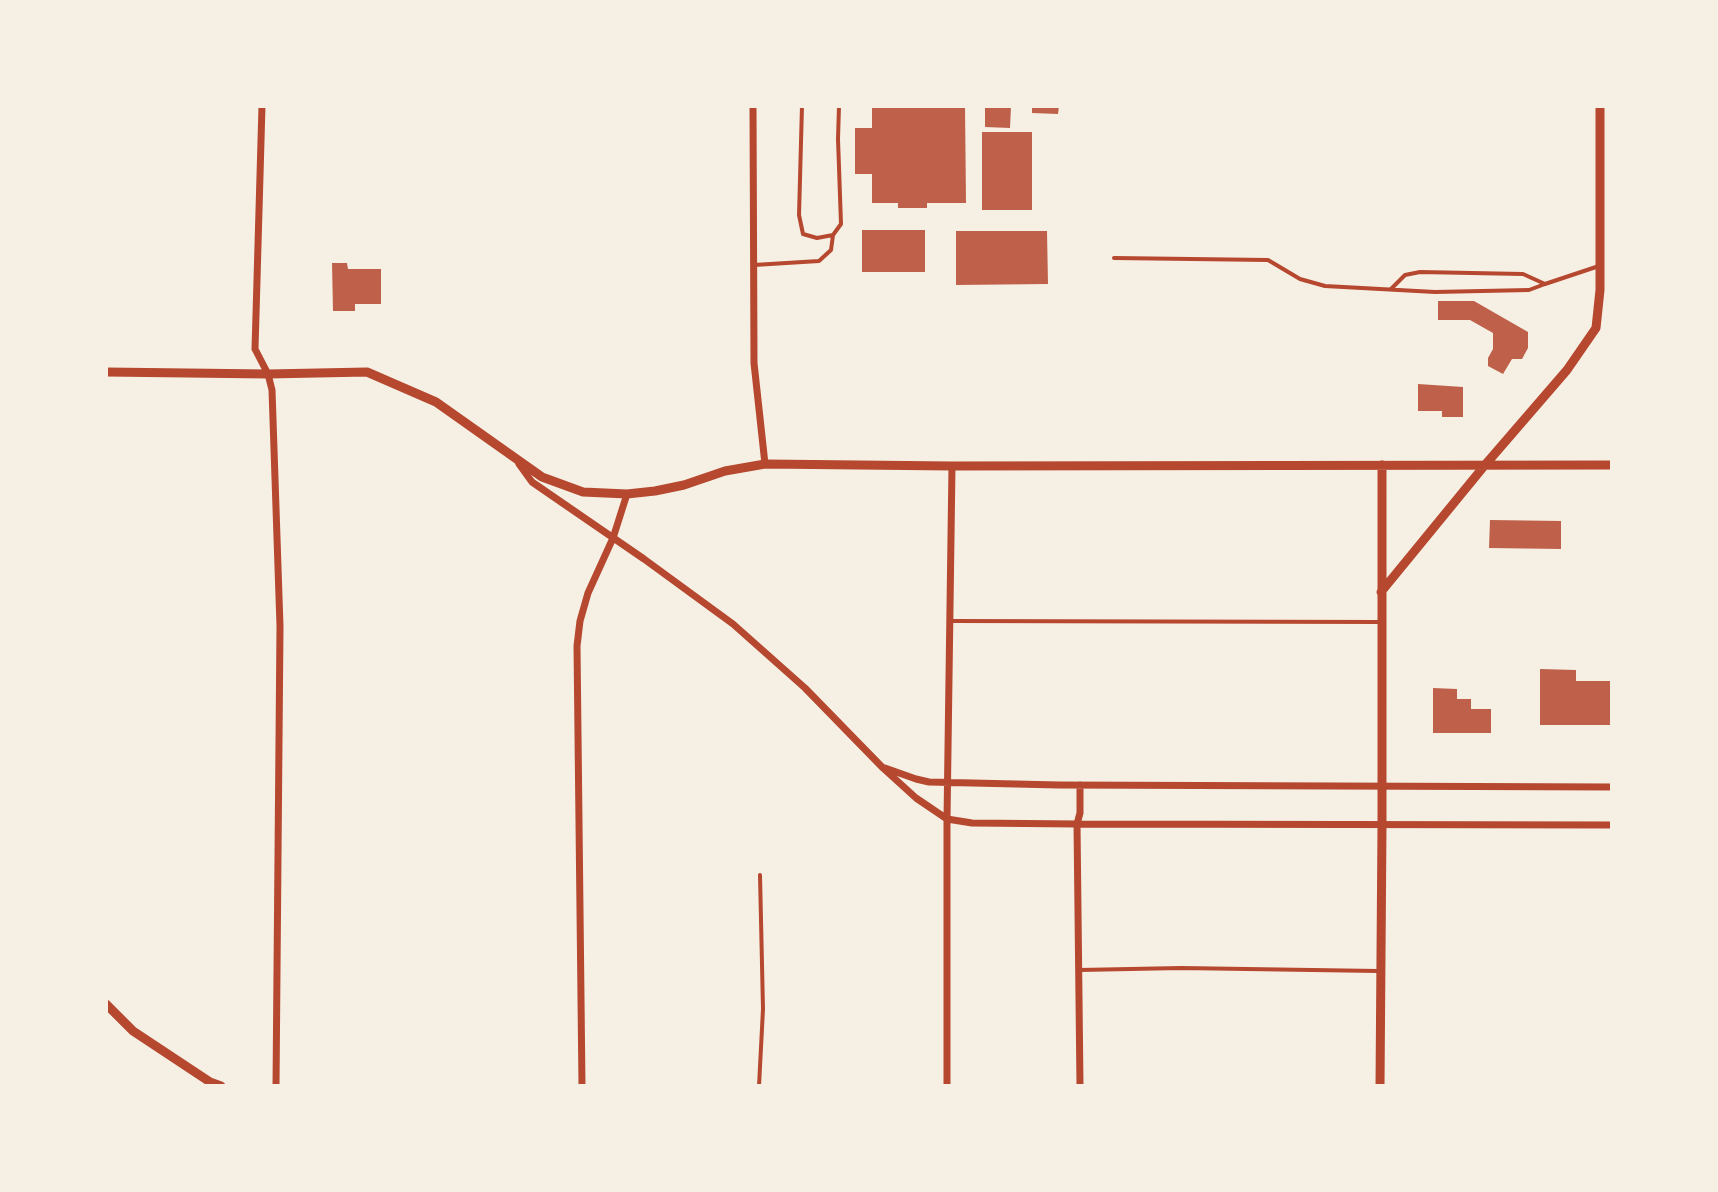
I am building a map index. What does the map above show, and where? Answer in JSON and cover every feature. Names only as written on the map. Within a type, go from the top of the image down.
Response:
[{"type":"street","points":[[262,106],[255,349],[268,374],[272,390],[280,626],[276,1086]]},
{"type":"street","points":[[753,106],[754,363],[765,464]]},
{"type":"street","points":[[1381,592],[1567,370],[1596,328],[1600,290],[1600,106]]},
{"type":"street","points":[[106,372],[367,372],[436,402],[542,477],[583,492],[627,494],[655,491],[725,471],[765,464],[1612,465]]},
{"type":"street","points":[[516,459],[532,482],[733,624],[805,688],[883,768],[916,798],[947,819],[972,823],[1077,824],[1612,825]]},
{"type":"street","points":[[1380,1086],[1382,465]]},
{"type":"street","points":[[947,1086],[952,466]]},
{"type":"street","points":[[582,1086],[577,646],[588,593],[613,538],[627,494]]},
{"type":"street","points":[[883,768],[916,779],[948,782],[1612,787]]},
{"type":"street","points":[[1080,785],[1077,824],[1080,1086]]},
{"type":"street","points":[[106,1004],[133,1031],[210,1082],[221,1086]]},
{"type":"lane","points":[[802,106],[799,215],[803,234],[817,238],[833,235]]},
{"type":"lane","points":[[754,265],[819,261],[831,250],[833,235],[841,224],[839,106]]},
{"type":"lane","points":[[1114,258],[1268,260],[1300,279],[1325,286],[1435,292],[1529,290],[1600,266]]},
{"type":"lane","points":[[1391,289],[1405,275],[1420,272],[1523,274],[1545,284]]},
{"type":"lane","points":[[950,621],[1381,622]]},
{"type":"lane","points":[[759,1086],[763,1009],[760,875]]},
{"type":"lane","points":[[1079,970],[1381,971]]},
{"type":"building","points":[[872,106],[965,106],[966,203],[927,203],[927,208],[898,208],[898,203],[872,203],[872,174],[855,174],[855,128],[872,128]]},
{"type":"building","points":[[985,106],[1011,106],[1010,128],[985,127]]},
{"type":"building","points":[[1032,106],[1059,106],[1058,114],[1032,113]]},
{"type":"building","points":[[982,132],[1032,132],[1032,210],[982,210]]},
{"type":"building","points":[[862,230],[925,230],[925,272],[862,272]]},
{"type":"building","points":[[956,231],[1047,231],[1048,284],[956,285]]},
{"type":"building","points":[[332,263],[347,263],[348,269],[381,269],[381,304],[355,304],[355,311],[333,311]]},
{"type":"building","points":[[1438,301],[1474,301],[1528,332],[1528,348],[1522,359],[1512,359],[1503,374],[1488,366],[1493,333],[1470,320],[1438,320]]},
{"type":"building","points":[[1418,384],[1463,387],[1463,417],[1442,417],[1442,411],[1418,411]]},
{"type":"building","points":[[1490,520],[1561,521],[1561,549],[1489,548]]},
{"type":"building","points":[[1540,669],[1576,670],[1576,681],[1612,681],[1612,725],[1540,725]]},
{"type":"building","points":[[1433,688],[1457,689],[1457,699],[1471,699],[1471,709],[1491,709],[1491,733],[1433,733]]}]
